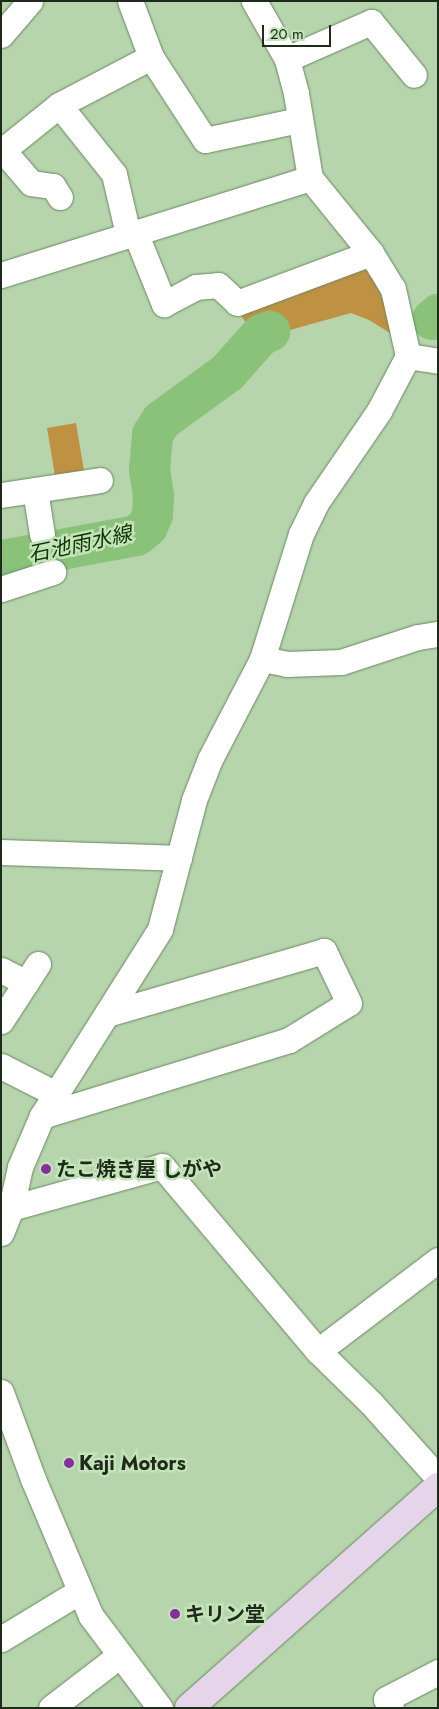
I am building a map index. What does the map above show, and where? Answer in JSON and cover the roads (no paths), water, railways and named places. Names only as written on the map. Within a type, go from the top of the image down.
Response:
[{"type":"street","points":[[1,35],[30,1]]},
{"type":"street","points":[[130,1],[151,57],[205,140],[299,120]]},
{"type":"street","points":[[1,1233],[11,1208],[11,1163],[160,929],[194,800],[210,759],[262,659],[301,534],[316,503],[379,411],[408,356],[393,289],[371,254],[310,178],[296,93],[286,59],[254,1]]},
{"type":"street","points":[[286,59],[371,22],[414,75]]},
{"type":"street","points":[[60,197],[53,186],[32,183],[2,149],[59,105],[151,57]]},
{"type":"street","points":[[59,105],[114,174],[132,233],[164,304],[196,288],[218,285],[237,303],[371,254]]},
{"type":"street","points":[[1,275],[310,178]]},
{"type":"street","points":[[408,356],[438,361]]},
{"type":"street","points":[[1,495],[100,480]]},
{"type":"street","points":[[35,490],[42,534]]},
{"type":"street","points":[[1,589],[53,572]]},
{"type":"street","points":[[262,659],[287,664],[341,662],[418,637],[438,634]]},
{"type":"street","points":[[1,852],[179,858]]},
{"type":"street","points":[[42,1116],[289,1040],[349,1003],[324,951],[107,1014]]},
{"type":"street","points":[[1,970],[32,974],[1,1021]]},
{"type":"street","points":[[1,1066],[56,1094]]},
{"type":"street","points":[[11,1208],[162,1166],[318,1352],[371,1403],[438,1478]]},
{"type":"street","points":[[318,1352],[438,1260]]},
{"type":"street","points":[[1,1392],[33,1479],[90,1616],[160,1708]]},
{"type":"street","points":[[201,1704],[438,1487]]},
{"type":"street","points":[[1,1639],[80,1591]]},
{"type":"street","points":[[51,1708],[120,1655]]},
{"type":"street","points":[[391,1708],[386,1699],[438,1672]]},
{"type":"waterway","name":"石池雨水線","points":[[432,319],[438,314]]},
{"type":"waterway","name":"石池雨水線","points":[[1,560],[136,535],[147,526],[152,514],[153,495],[149,469],[152,434],[161,420],[227,372],[261,334],[269,331]]},
{"type":"place","name":"たこ焼き屋 しがや","points":[[46,1169]]},
{"type":"place","name":"Kaji Motors","points":[[69,1463]]},
{"type":"place","name":"キリン堂","points":[[175,1614]]}]
